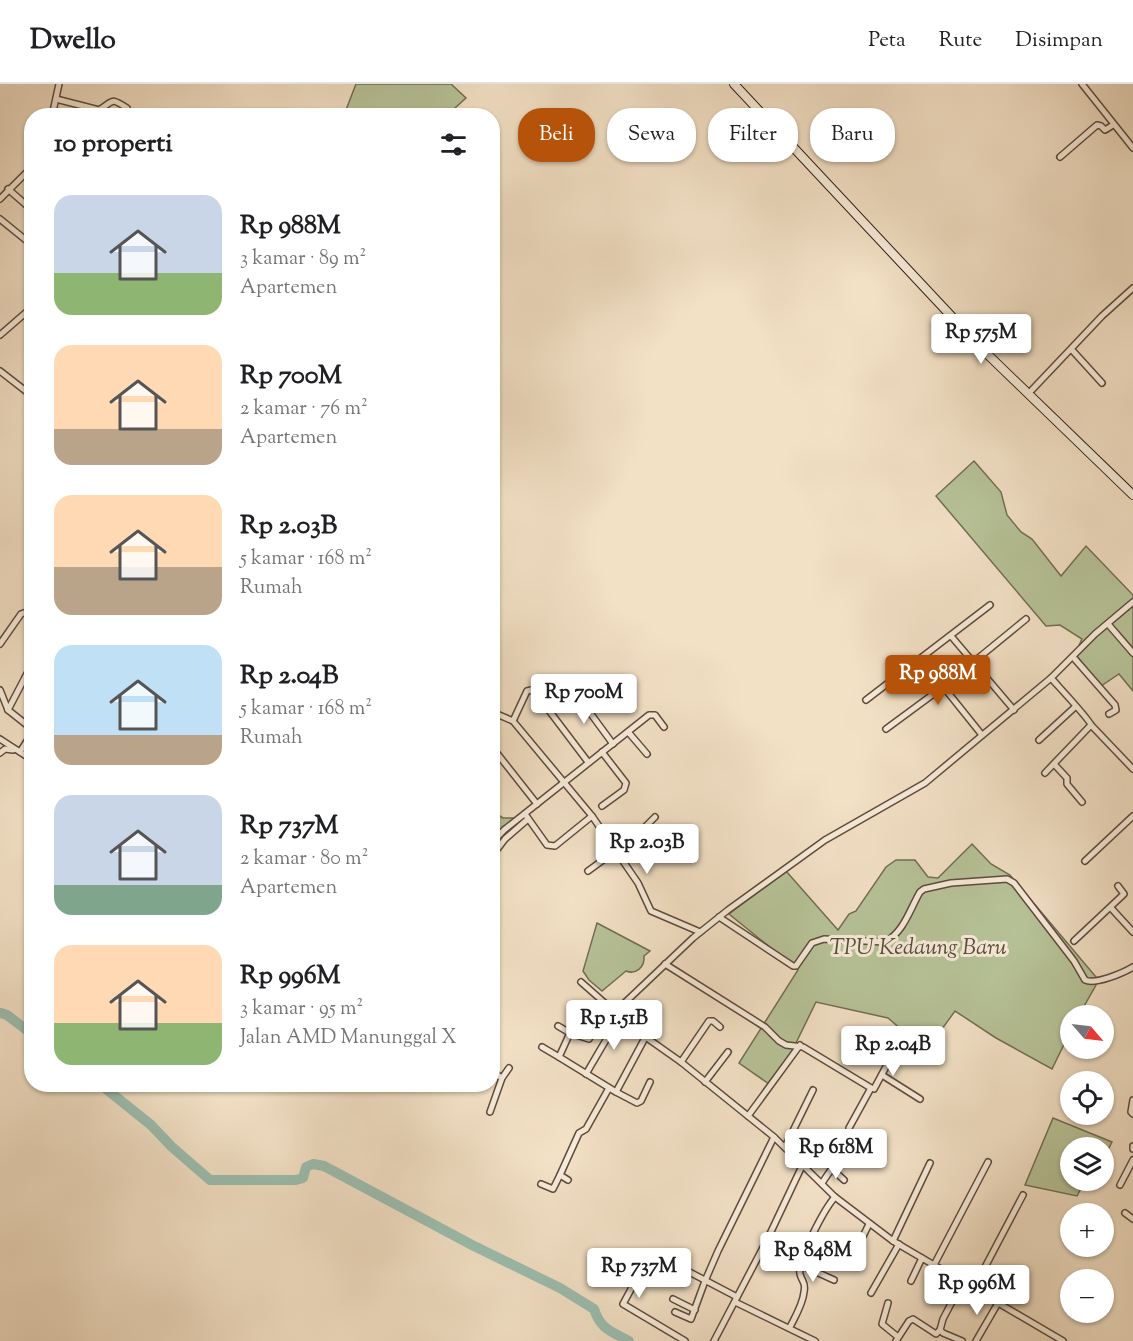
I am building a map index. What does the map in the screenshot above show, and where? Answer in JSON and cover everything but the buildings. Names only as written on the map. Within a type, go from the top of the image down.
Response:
[{"type":"street","points":[[54,108],[59,84]]},
{"type":"street","points":[[734,84],[983,350],[1133,495]]},
{"type":"street","points":[[1083,84],[1133,148]]},
{"type":"street","points":[[56,99],[91,108]]},
{"type":"street","points":[[101,108],[114,100],[128,108]]},
{"type":"street","points":[[1060,157],[1097,124],[1105,130],[1113,125]]},
{"type":"street","points":[[0,199],[24,174]]},
{"type":"street","points":[[8,189],[24,203]]},
{"type":"street","points":[[0,219],[24,238]]},
{"type":"street","points":[[1029,393],[1102,316],[1133,288]]},
{"type":"street","points":[[0,335],[24,314]]},
{"type":"street","points":[[1072,350],[1102,383]]},
{"type":"street","points":[[0,371],[24,390]]},
{"type":"street","points":[[586,1074],[617,1014],[665,963],[700,932],[825,840],[923,784],[1052,678],[1095,634],[1133,602]]},
{"type":"street","points":[[866,700],[990,605]]},
{"type":"street","points":[[0,644],[24,614]]},
{"type":"street","points":[[886,729],[974,663],[1026,619]]},
{"type":"street","points":[[1108,624],[1133,653]]},
{"type":"street","points":[[951,636],[1014,710]]},
{"type":"street","points":[[1073,657],[1116,705],[1116,710],[1110,714]]},
{"type":"street","points":[[921,659],[982,735]]},
{"type":"street","points":[[4,707],[24,676]]},
{"type":"street","points":[[1052,678],[1091,725],[1133,768]]},
{"type":"street","points":[[538,696],[558,683],[570,687],[613,744]]},
{"type":"street","points":[[0,690],[4,707],[24,724]]},
{"type":"street","points":[[513,722],[527,691],[531,690],[588,762]]},
{"type":"street","points":[[1039,740],[1075,707]]},
{"type":"street","points":[[500,846],[537,804],[652,714],[664,727]]},
{"type":"street","points":[[500,716],[513,722],[592,816],[638,883],[651,911],[700,932]]},
{"type":"street","points":[[1045,773],[1091,725]]},
{"type":"street","points":[[629,733],[647,754]]},
{"type":"street","points":[[0,739],[24,755]]},
{"type":"street","points":[[20,752],[24,745]]},
{"type":"street","points":[[0,753],[8,749],[20,752]]},
{"type":"street","points":[[602,752],[626,783],[624,790],[602,806]]},
{"type":"street","points":[[500,757],[537,804]]},
{"type":"street","points":[[1054,764],[1067,778],[1066,783],[1082,802]]},
{"type":"street","points":[[526,817],[551,847],[592,816]]},
{"type":"street","points":[[1085,861],[1133,816]]},
{"type":"street","points":[[500,834],[526,817]]},
{"type":"street","points":[[588,871],[636,836],[655,818]]},
{"type":"street","points":[[719,917],[793,966],[800,963],[812,943],[824,939],[885,942],[893,938],[900,931],[920,892],[924,889],[951,883],[1007,879],[1014,883],[1061,944],[1083,978],[1090,982],[1122,973],[1133,966]]},
{"type":"street","points":[[1074,941],[1124,894],[1118,886]]},
{"type":"street","points":[[1111,908],[1133,932]]},
{"type":"street","points":[[665,963],[765,1027],[779,1041],[786,1045],[800,1045],[871,1088]]},
{"type":"street","points":[[581,982],[617,1014],[774,1137],[835,1197],[869,1224],[893,1241],[1058,1340]]},
{"type":"street","points":[[558,1026],[570,1033],[589,1039],[609,1007]]},
{"type":"street","points":[[681,1062],[709,1021],[713,1021],[720,1027]]},
{"type":"street","points":[[559,1057],[570,1033]]},
{"type":"street","points":[[822,1183],[847,1146],[849,1128],[871,1088],[874,1089],[903,1035]]},
{"type":"street","points":[[616,1092],[646,1036]]},
{"type":"street","points":[[748,1116],[800,1045]]},
{"type":"street","points":[[542,1047],[609,1088],[639,1103],[650,1082]]},
{"type":"street","points":[[705,1082],[728,1052]]},
{"type":"street","points":[[500,1084],[509,1068]]},
{"type":"street","points":[[882,1075],[920,1099]]},
{"type":"street","points":[[541,1184],[554,1189],[579,1133],[586,1129],[609,1088]]},
{"type":"street","points":[[785,1147],[813,1090]]},
{"type":"street","points":[[490,1112],[497,1092]]},
{"type":"street","points":[[1132,1104],[1133,1114]]},
{"type":"street","points":[[675,1312],[691,1319],[705,1281],[774,1137]]},
{"type":"street","points":[[1120,1185],[1130,1174],[1133,1160]]},
{"type":"street","points":[[934,1265],[988,1161]]},
{"type":"street","points":[[893,1241],[930,1163]]},
{"type":"street","points":[[714,1341],[803,1164]]},
{"type":"street","points":[[832,1169],[844,1180]]},
{"type":"street","points":[[560,1174],[568,1180]]},
{"type":"street","points":[[974,1288],[1023,1195]]},
{"type":"street","points":[[790,1327],[804,1295],[805,1283],[800,1274],[801,1265],[814,1232],[828,1205],[835,1197]]},
{"type":"street","points":[[1125,1213],[1133,1219]]},
{"type":"street","points":[[850,1263],[869,1224]]},
{"type":"street","points":[[871,1293],[899,1244]]},
{"type":"street","points":[[911,1281],[922,1258]]},
{"type":"street","points":[[676,1265],[815,1341]]},
{"type":"street","points":[[801,1265],[834,1280]]},
{"type":"street","points":[[642,1269],[623,1304],[685,1341]]},
{"type":"street","points":[[932,1284],[941,1269]]},
{"type":"street","points":[[888,1303],[882,1324],[897,1339],[909,1321],[914,1319],[936,1334],[955,1296]]},
{"type":"street","points":[[673,1299],[695,1310]]},
{"type":"street","points":[[976,1341],[998,1303]]},
{"type":"street","points":[[940,1330],[962,1341]]},
{"type":"green space","points":[[356,84],[451,84],[466,98],[455,108],[347,108]]},
{"type":"green space","points":[[974,461],[1001,492],[1007,515],[1021,532],[1032,539],[1061,576],[1086,546],[1133,595],[1133,691],[1119,674],[1101,686],[1075,654],[1082,639],[1060,625],[1046,626],[936,496]]},
{"type":"green space","points":[[500,816],[525,818],[500,839]]},
{"type":"green space","name":"TPU Kedaung Baru","points":[[972,844],[991,864],[1010,875],[1096,977],[1096,985],[1085,1005],[1060,1005],[1060,1053],[1052,1069],[996,1038],[955,1011],[926,1051],[888,1018],[816,1002],[792,1051],[769,1084],[739,1063],[798,970],[729,914],[786,871],[838,930],[849,914],[856,911],[886,867],[896,860],[915,860],[928,877],[938,878]]},
{"type":"green space","points":[[597,923],[650,951],[644,956],[643,964],[639,969],[633,972],[626,971],[602,991],[589,980],[583,971]]},
{"type":"green space","points":[[1053,1118],[1060,1121],[1060,1125],[1070,1125],[1100,1137],[1060,1137],[1060,1191],[1080,1191],[1077,1196],[1025,1185]]},
{"type":"waterway","points":[[1,1013],[24,1028]]},
{"type":"waterway","points":[[110,1092],[151,1125],[210,1180],[296,1180],[303,1178],[306,1167],[313,1164],[324,1166],[472,1245],[560,1288],[594,1309],[603,1326],[629,1341]]}]
